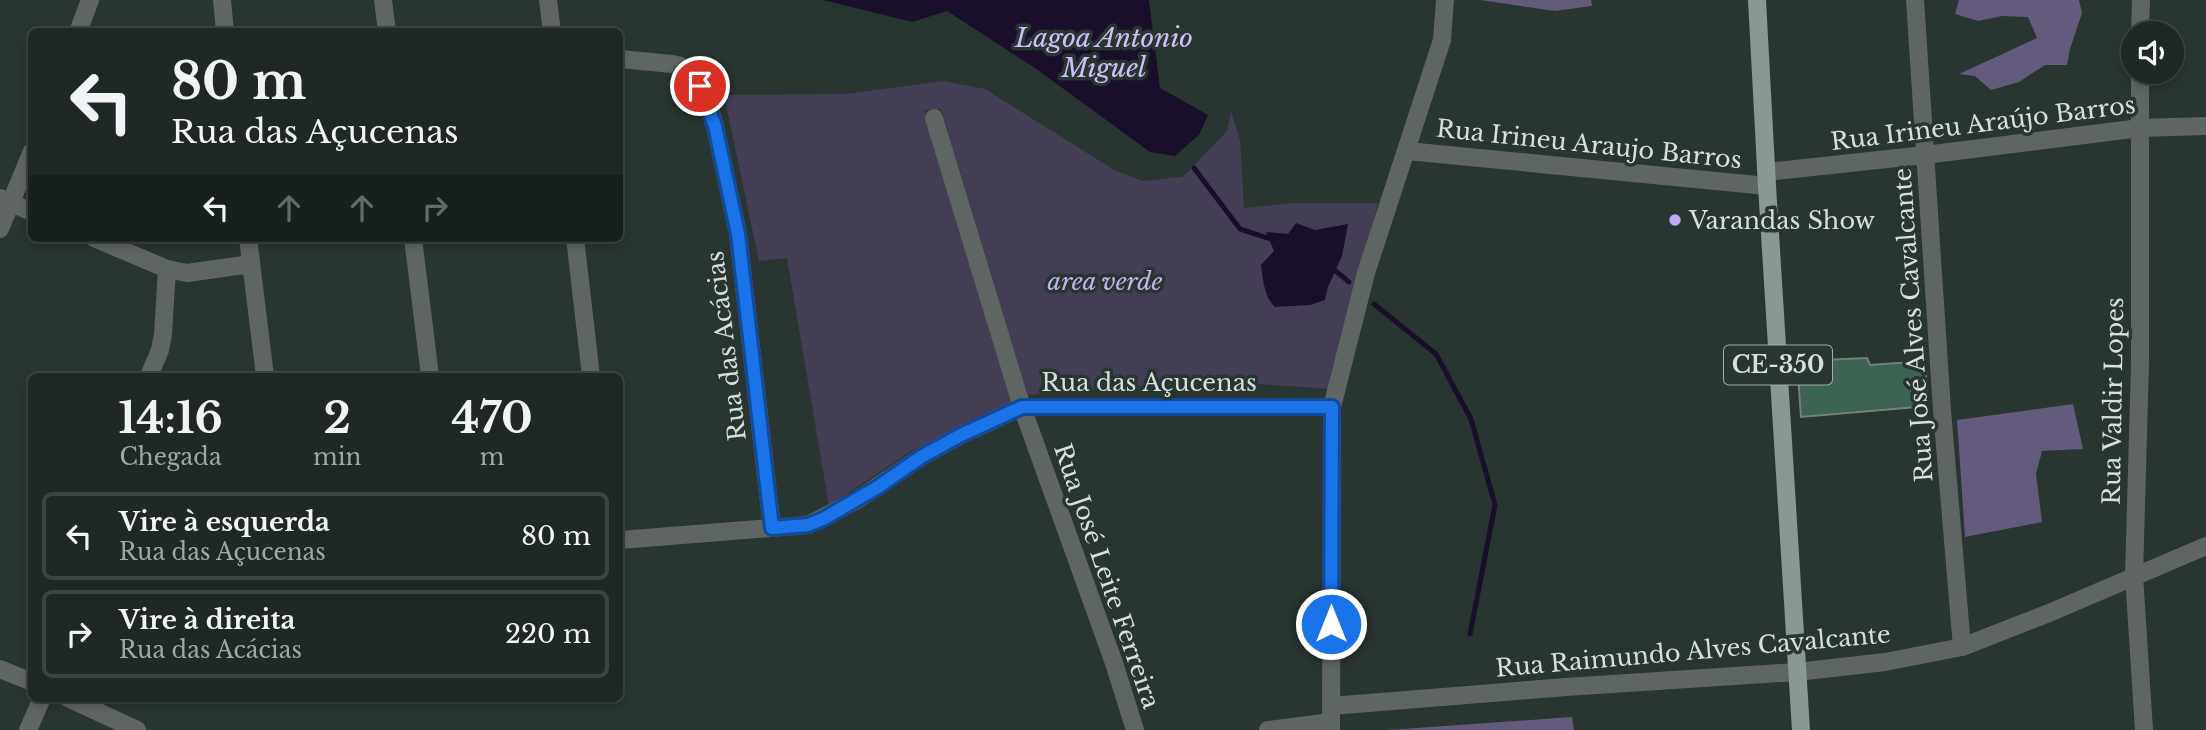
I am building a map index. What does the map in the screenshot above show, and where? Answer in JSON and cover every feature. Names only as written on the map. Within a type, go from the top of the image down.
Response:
[{"type":"main road","name":"CE-350","points":[[1758,0],[1766,179],[1801,730]]},
{"type":"street","points":[[80,28],[90,0]]},
{"type":"street","points":[[222,0],[225,28]]},
{"type":"street","points":[[383,0],[386,28]]},
{"type":"street","points":[[548,0],[552,28]]},
{"type":"street","points":[[1331,719],[1332,407],[1366,273],[1442,40],[1446,0]]},
{"type":"street","name":"Rua José Alves Cavalcante","points":[[1915,0],[1942,410],[1962,647]]},
{"type":"street","points":[[2140,21],[2141,0]]},
{"type":"street","name":"Rua das Acácias","points":[[623,59],[681,66],[696,78],[709,107],[738,234],[772,528]]},
{"type":"street","name":"Rua Valdir Lopes","points":[[2140,84],[2140,364],[2134,576],[2144,730]]},
{"type":"street","name":"Rua José Leite Ferreira","points":[[934,118],[1022,407],[1114,663],[1135,730]]},
{"type":"street","name":"Rua Irineu Araújo Barros","points":[[1766,179],[1925,155],[2140,128],[2206,126]]},
{"type":"street","name":"Rua Irineu Araujo Barros","points":[[1407,151],[1766,179]]},
{"type":"street","points":[[0,229],[6,200],[28,159]]},
{"type":"street","points":[[6,200],[28,210]]},
{"type":"street","points":[[102,242],[167,270],[187,273],[251,264]]},
{"type":"street","points":[[248,242],[265,373]]},
{"type":"street","points":[[413,242],[430,373]]},
{"type":"street","points":[[575,242],[591,373]]},
{"type":"street","points":[[150,373],[160,350],[163,334],[167,270]]},
{"type":"street","name":"Rua das Açucenas","points":[[623,540],[808,525],[878,487],[921,457],[1022,407],[1332,407]]},
{"type":"street","name":"Rua Raimundo Alves Cavalcante","points":[[1268,730],[1566,687],[1797,672],[1885,662],[1962,647],[2206,546]]},
{"type":"street","points":[[0,669],[28,680]]},
{"type":"street","points":[[28,730],[40,702]]},
{"type":"street","points":[[77,702],[137,730]]},
{"type":"green space","name":"area verde","points":[[943,81],[985,89],[1114,170],[1142,181],[1183,177],[1227,131],[1231,111],[1240,140],[1244,208],[1294,203],[1378,203],[1329,389],[1217,381],[1028,395],[941,109],[924,110],[1012,402],[911,451],[829,506],[787,258],[759,261],[724,95],[847,94]]},
{"type":"shaded area","points":[[1480,0],[1591,0],[1592,6],[1555,11]]},
{"type":"shaded area","points":[[1959,0],[2079,0],[2082,13],[2067,65],[2045,65],[2019,82],[1991,90],[1975,76],[1959,74],[2037,38],[2028,17],[2002,16],[1978,21],[1955,14]]},
{"type":"shaded area","points":[[2073,404],[2083,449],[2042,451],[2036,474],[2042,522],[1965,537],[1957,420]]},
{"type":"shaded area","points":[[1572,717],[1574,730],[1388,730]]},
{"type":"water","name":"Lagoa Antonio Miguel","points":[[823,0],[1149,0],[1160,88],[1208,115],[1199,135],[1175,156],[1150,152],[1035,68],[947,11],[912,22]]},
{"type":"water","points":[[1296,223],[1315,230],[1348,224],[1342,256],[1325,300],[1310,305],[1275,307],[1263,282],[1261,265],[1274,251],[1266,232],[1288,234]]},
{"type":"building","points":[[1867,358],[1870,365],[1925,361],[1928,406],[1801,417],[1797,361]]},
{"type":"waterway","points":[[1194,168],[1240,229],[1274,240]]},
{"type":"waterway","points":[[1332,268],[1349,282]]},
{"type":"waterway","points":[[1374,304],[1436,354],[1471,419],[1495,505],[1470,634]]},
{"type":"place","name":"Varandas Show","points":[[1675,220]]},
{"type":"route","points":[[700,86],[715,126],[738,234],[772,528],[808,525],[823,519],[878,487],[921,457],[1022,407],[1332,407],[1331,624]]}]
